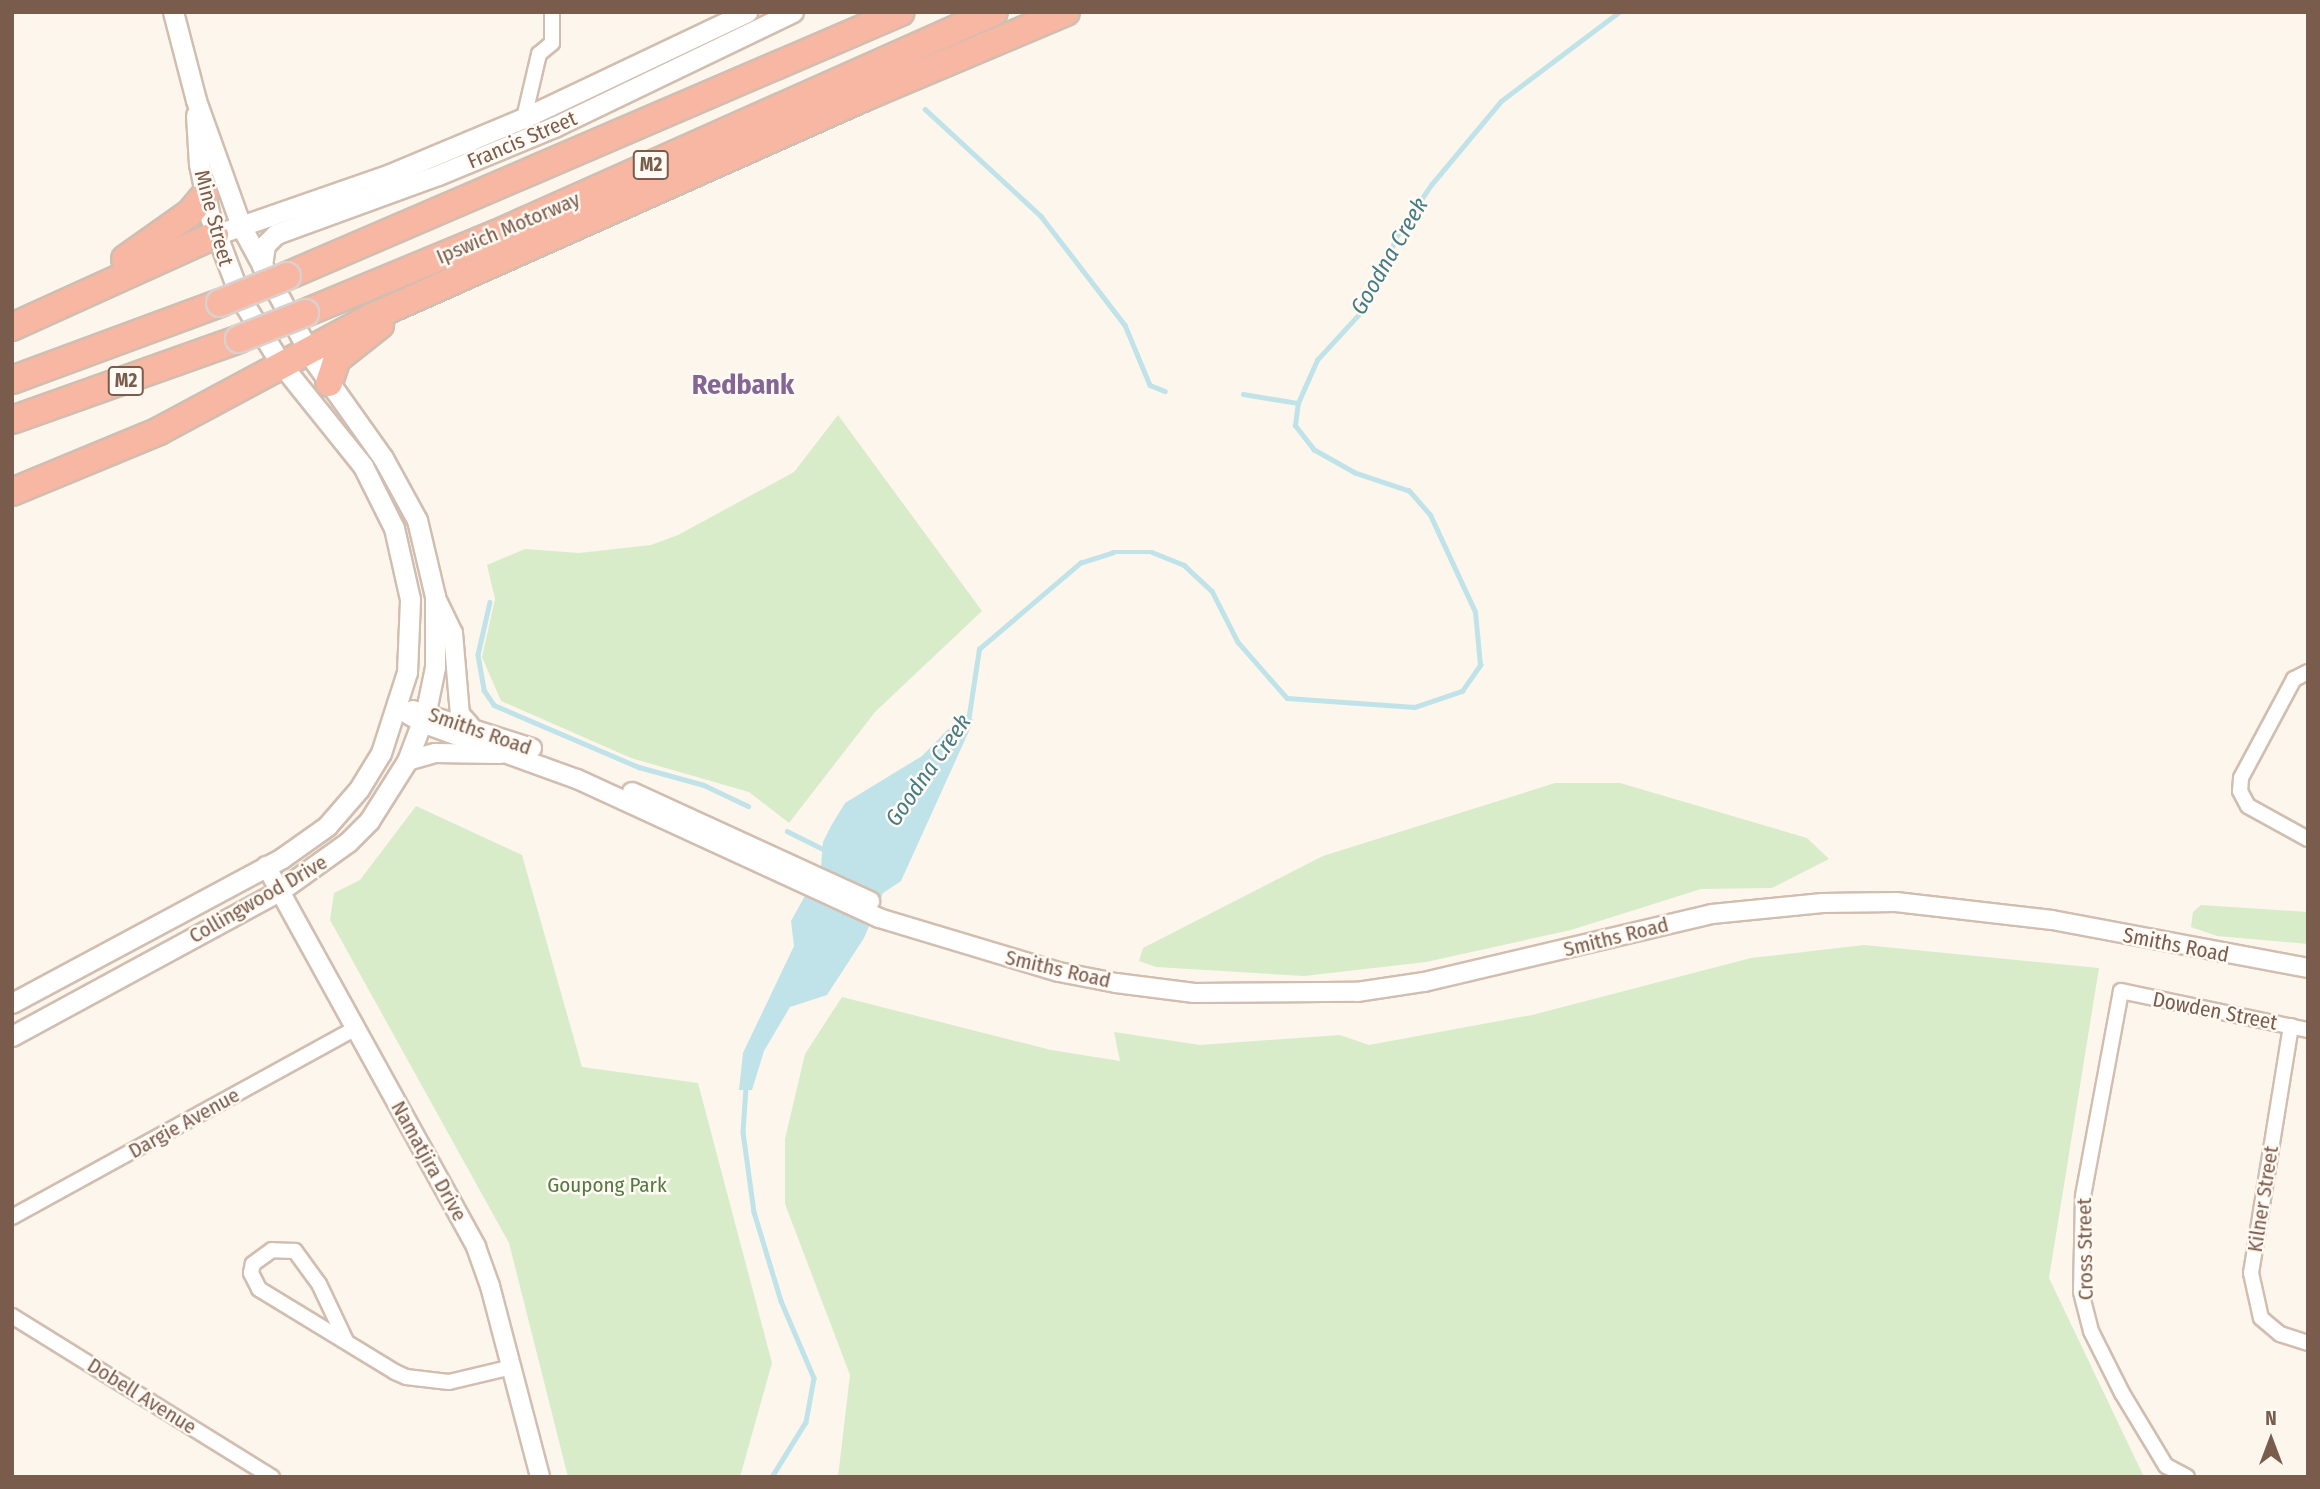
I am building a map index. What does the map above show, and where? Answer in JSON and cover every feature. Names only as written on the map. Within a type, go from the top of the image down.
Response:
[{"type":"highway","name":"Ipswich Motorway","points":[[12,380],[287,276],[901,12]]},
{"type":"highway","name":"Ipswich Motorway","points":[[12,420],[306,313],[519,224],[993,12]]},
{"type":"highway","points":[[12,492],[137,442],[307,349],[398,306],[865,97],[1066,12]]},
{"type":"highway","points":[[121,274],[122,261],[186,217],[205,195]]},
{"type":"highway","points":[[12,327],[121,274],[215,235]]},
{"type":"highway","points":[[329,383],[337,359],[398,306]]},
{"type":"main road","name":"Mine Street","points":[[173,12],[196,100],[240,226],[307,349]]},
{"type":"main road","name":"Francis Street","points":[[215,235],[390,174],[524,118],[747,12]]},
{"type":"main road","name":"Francis Street","points":[[262,266],[265,245],[276,234],[425,180],[554,127],[793,12]]},
{"type":"main road","name":"Mine Street","points":[[196,100],[205,195],[215,235],[241,299],[281,364]]},
{"type":"main road","name":"Collingwood Drive","points":[[12,1036],[281,890],[348,842],[369,821],[407,761],[424,717],[436,648],[435,596],[427,555],[408,501],[307,349]]},
{"type":"main road","name":"Collingwood Drive","points":[[12,1003],[303,846],[344,809],[377,761],[399,709],[411,623],[407,575],[394,528],[363,466],[281,364]]},
{"type":"street","points":[[524,118],[539,54],[552,43],[552,12]]},
{"type":"street","points":[[435,596],[453,633],[460,714],[470,725]]},
{"type":"street","points":[[2308,672],[2294,679],[2241,778],[2240,791],[2258,813],[2308,839]]},
{"type":"street","name":"Smiths Road","points":[[399,709],[514,754],[929,932],[1059,972],[1116,983],[1194,993],[1275,995],[1424,982],[1712,914],[1822,903],[1896,902],[2052,920],[2308,968]]},
{"type":"street","name":"Smiths Road","points":[[424,717],[470,725],[569,763],[802,878]]},
{"type":"street","points":[[407,761],[435,753],[514,754]]},
{"type":"street","name":"Namatjira Drive","points":[[266,866],[476,1247],[512,1367],[540,1477]]},
{"type":"street","name":"Dowden Street","points":[[2121,991],[2308,1030]]},
{"type":"street","name":"Cross Street","points":[[2121,991],[2082,1196],[2081,1292],[2091,1331],[2122,1393],[2166,1466],[2187,1477]]},
{"type":"street","name":"Kilner Street","points":[[2291,1026],[2252,1273],[2261,1318],[2280,1334],[2308,1343]]},
{"type":"street","name":"Dargie Avenue","points":[[12,1217],[356,1028]]},
{"type":"street","points":[[346,1341],[319,1284],[296,1251],[272,1250],[253,1264],[253,1282],[259,1289],[396,1372],[422,1381],[460,1381],[512,1367]]},
{"type":"street","name":"Dobell Avenue","points":[[12,1316],[272,1477]]},
{"type":"green space","points":[[838,415],[982,611],[875,712],[789,823],[749,792],[631,758],[501,701],[482,657],[495,599],[487,565],[525,549],[579,553],[651,545],[678,535],[794,472]]},
{"type":"green space","points":[[1555,783],[1620,783],[1807,838],[1829,859],[1772,888],[1701,889],[1571,930],[1426,962],[1304,976],[1156,967],[1139,961],[1143,948],[1323,856]]},
{"type":"green space","name":"Goupong Park","points":[[416,806],[522,855],[582,1067],[698,1083],[772,1363],[740,1477],[568,1477],[509,1243],[330,920],[334,893],[360,880]]},
{"type":"green space","points":[[2201,905],[2308,912],[2308,944],[2217,936],[2191,927],[2193,912]]},
{"type":"green space","points":[[1864,945],[2099,968],[2049,1278],[2144,1477],[838,1477],[850,1375],[785,1204],[785,1139],[805,1054],[842,997],[1051,1050],[1120,1061],[1114,1032],[1200,1045],[1340,1035],[1369,1045],[1532,1015],[1751,958]]},
{"type":"water","points":[[962,715],[974,720],[901,881],[883,893],[864,938],[827,995],[790,1007],[764,1051],[752,1090],[739,1090],[743,1053],[794,946],[791,921],[821,867],[823,842],[831,826],[845,803],[922,756]]},
{"type":"waterway","name":"Goodna Creek","points":[[968,721],[979,649],[1080,563],[1113,552],[1152,552],[1184,565],[1212,591],[1238,642],[1287,698],[1415,707],[1462,691],[1480,665],[1475,612],[1430,515],[1409,491],[1355,473],[1314,450],[1295,426],[1298,403],[1317,360],[1360,313],[1378,284],[1396,237],[1431,185],[1501,101],[1619,12]]},
{"type":"waterway","points":[[925,109],[1041,216],[1125,325],[1150,385],[1165,391]]},
{"type":"waterway","points":[[1243,394],[1298,403]]},
{"type":"waterway","points":[[490,602],[478,655],[484,690],[494,705],[639,767],[704,785],[748,806]]},
{"type":"waterway","points":[[787,831],[827,851]]},
{"type":"waterway","name":"Goodna Creek","points":[[746,1087],[743,1132],[754,1212],[781,1301],[814,1378],[806,1422],[772,1477]]},
{"type":"district","name":"Redbank","points":[[743,385]]}]
